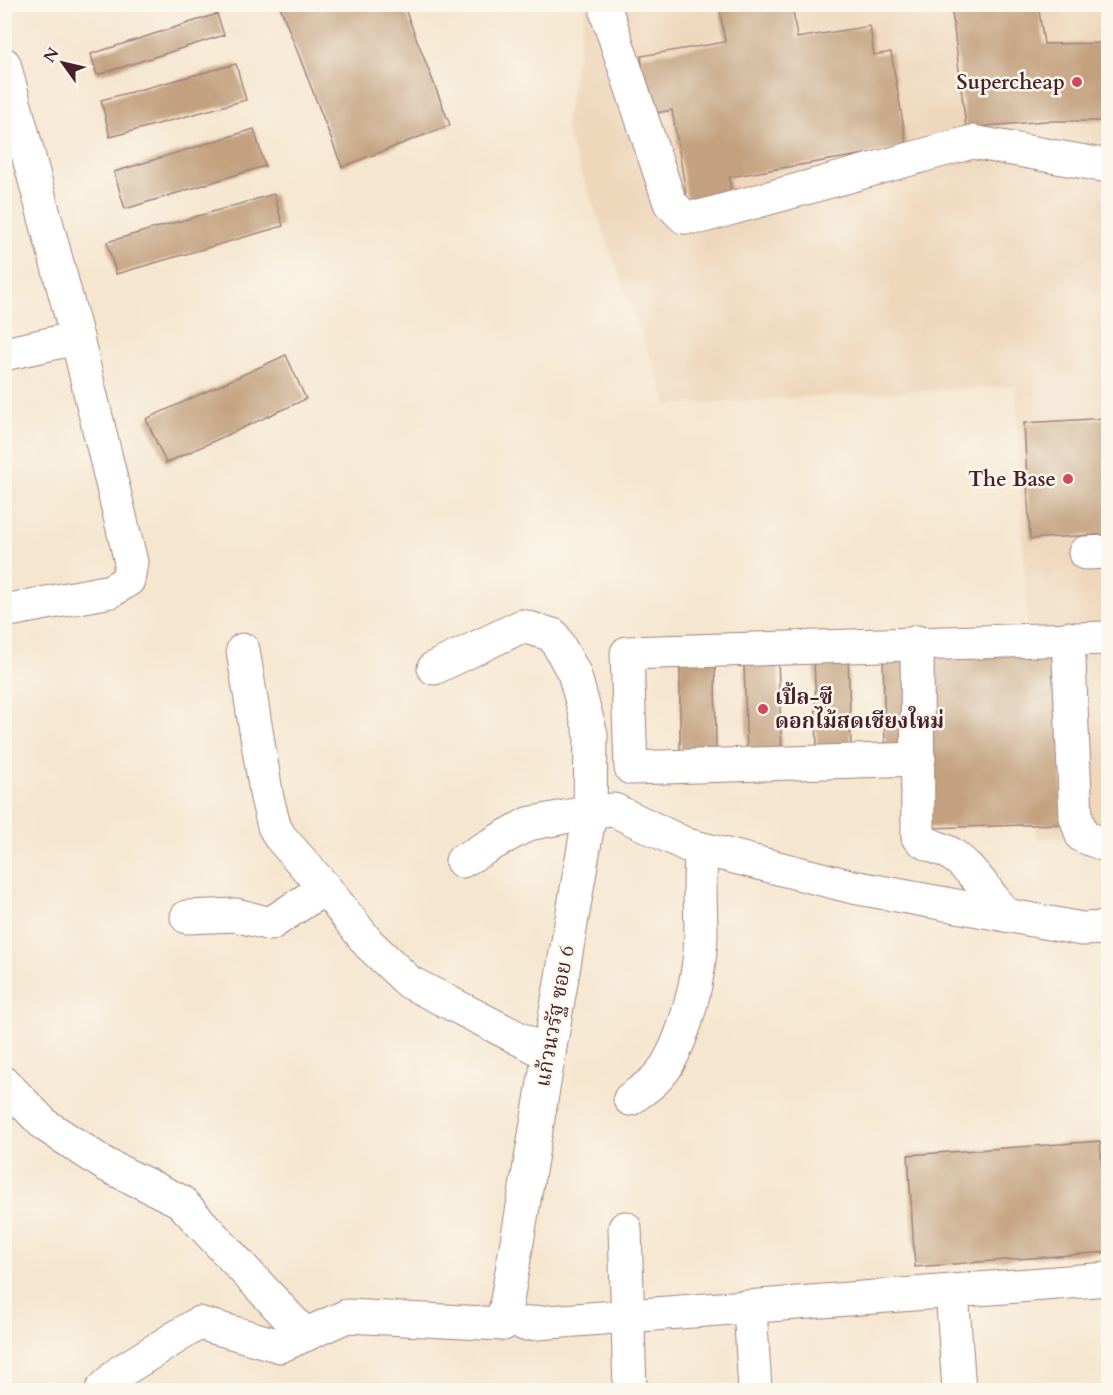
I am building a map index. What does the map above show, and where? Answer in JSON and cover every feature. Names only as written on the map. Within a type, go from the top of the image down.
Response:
[{"type":"street","points":[[607,14],[670,203],[684,217],[700,217],[972,142],[1108,166]]},
{"type":"street","points":[[4,64],[77,338],[131,562],[128,580],[111,591],[4,611]]},
{"type":"street","points":[[4,354],[77,338]]},
{"type":"street","name":"แก้วนวรัฐ ซอย 6","points":[[102,1390],[120,1372],[199,1323],[280,1346],[347,1316],[503,1324],[590,812],[591,734],[574,673],[553,635],[522,626],[434,669]]},
{"type":"street","points":[[1068,638],[1076,817],[1082,836],[1108,846]]},
{"type":"street","points":[[919,759],[631,768],[627,652],[1108,638]]},
{"type":"street","points":[[917,642],[918,837],[957,859],[1005,915]]},
{"type":"street","points":[[243,650],[267,798],[274,826],[280,837],[325,888],[369,944],[410,982],[549,1054]]},
{"type":"street","points":[[462,861],[528,824],[590,812],[615,810],[687,845],[853,887],[1082,929],[1108,928]]},
{"type":"street","points":[[630,1099],[651,1085],[667,1065],[698,971],[701,934],[698,883],[702,849]]},
{"type":"street","points":[[187,917],[236,915],[270,924],[325,888]]},
{"type":"street","points":[[4,1083],[45,1125],[106,1165],[180,1201],[305,1335]]},
{"type":"street","points":[[625,1228],[630,1390]]},
{"type":"street","points":[[524,1324],[628,1318],[1108,1279]]},
{"type":"street","points":[[952,1291],[959,1390]]},
{"type":"street","points":[[750,1308],[755,1390]]},
{"type":"shaded area","points":[[586,5],[1108,5],[1108,834],[1037,838],[1016,386],[668,405],[565,129]]},
{"type":"building","points":[[279,4],[403,4],[450,125],[342,167]]},
{"type":"building","points":[[719,4],[792,4],[797,38],[870,26],[874,55],[891,52],[907,147],[729,177],[732,197],[688,205],[672,110],[650,114],[641,56],[725,42]]},
{"type":"building","points":[[951,4],[1038,4],[1044,44],[1108,43],[1108,121],[1045,121],[966,128]]},
{"type":"building","points":[[217,14],[224,35],[97,75],[91,54]]},
{"type":"building","points":[[236,64],[246,100],[110,137],[101,100]]},
{"type":"building","points":[[254,129],[265,166],[125,209],[114,172]]},
{"type":"building","points":[[274,194],[283,226],[116,274],[107,242]]},
{"type":"building","points":[[286,355],[306,399],[166,463],[146,419]]},
{"type":"building","name":"The Base","points":[[1108,418],[1108,534],[1030,539],[1024,423]]},
{"type":"building","points":[[1061,643],[1062,824],[929,828],[924,646]]},
{"type":"building","points":[[912,653],[914,748],[885,748],[883,654]]},
{"type":"building","points":[[848,655],[851,747],[817,748],[814,656]]},
{"type":"building","points":[[715,659],[716,749],[680,750],[680,660]]},
{"type":"building","name":"เปิ้ล-ซี ดอกไม้สดเชียงใหม่","points":[[778,662],[782,754],[747,756],[744,664]]},
{"type":"building","points":[[1100,1141],[1108,1252],[915,1267],[908,1155]]},
{"type":"place","name":"Supercheap","points":[[1077,82]]},
{"type":"place","name":"The Base","points":[[1068,479]]},
{"type":"place","name":"เปิ้ล-ซี ดอกไม้สดเชียงใหม่","points":[[763,709]]}]
